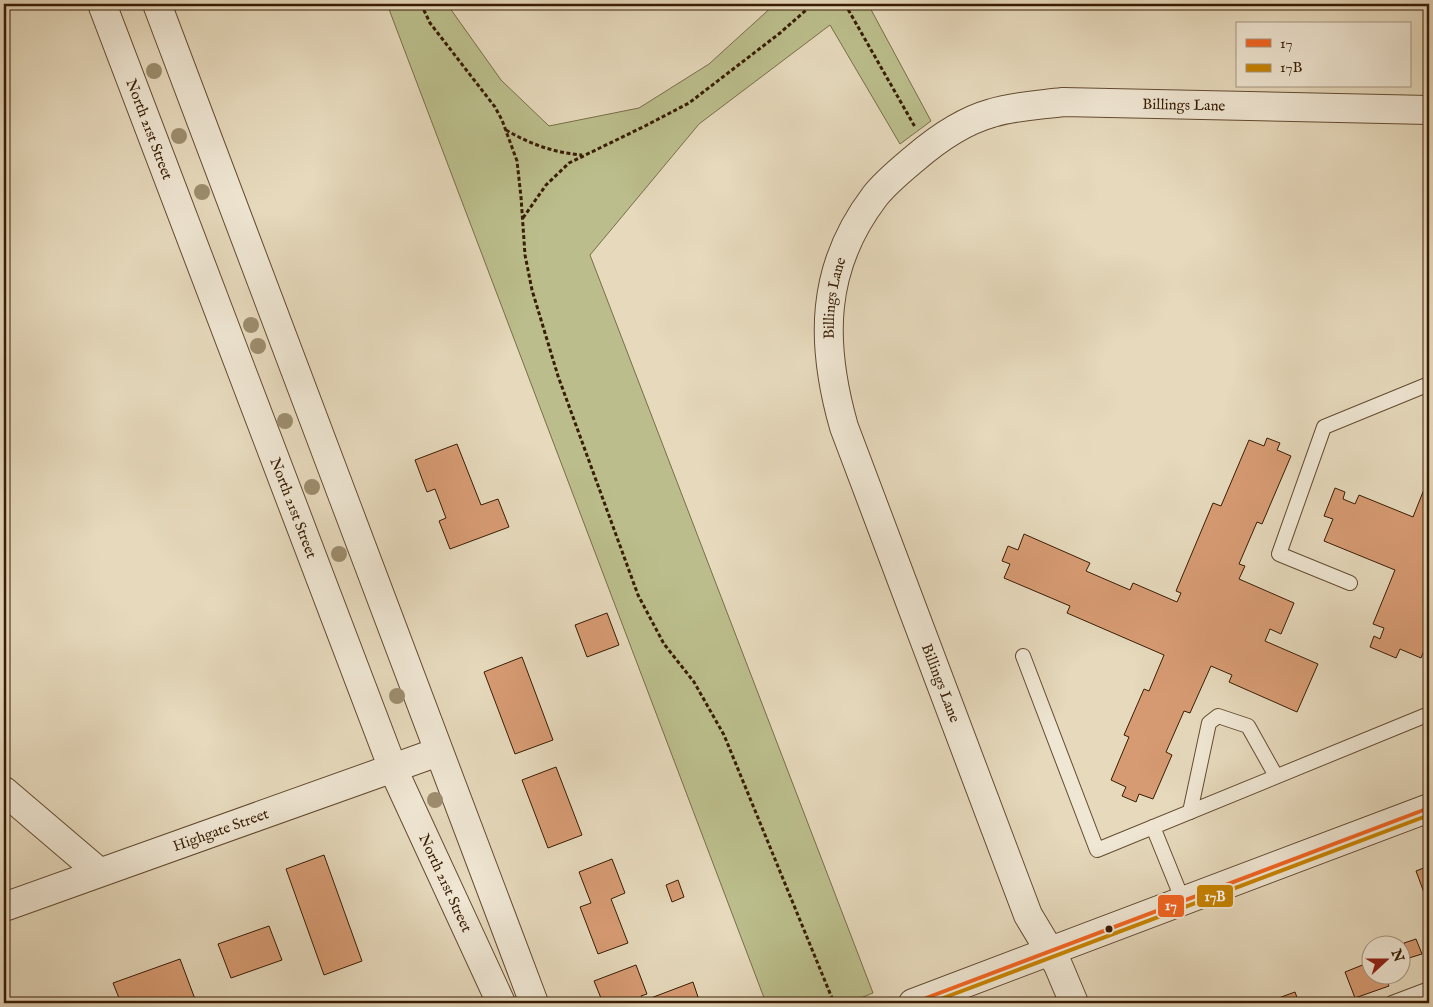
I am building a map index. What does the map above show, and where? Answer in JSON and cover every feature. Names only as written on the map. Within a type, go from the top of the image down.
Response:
[{"type":"street","name":"North 21st Street","points":[[102,4],[393,769],[501,1003]]},
{"type":"street","points":[[157,4],[288,346],[438,752],[534,1003]]},
{"type":"street","name":"Billings Lane","points":[[1074,1003],[1065,978],[1028,914],[844,426],[832,377],[829,353],[829,319],[839,263],[850,235],[876,194],[926,148],[966,124],[991,113],[1018,107],[1063,102],[1429,110]]},
{"type":"street","name":"Highgate Street","points":[[4,907],[438,752]]},
{"type":"street","points":[[4,791],[99,872]]},
{"type":"street","points":[[913,1003],[1429,808]]},
{"type":"lane","points":[[1350,583],[1279,554],[1324,427],[1429,384]]},
{"type":"lane","points":[[1023,656],[1097,850],[1429,714]]},
{"type":"lane","points":[[1190,812],[1209,724],[1218,716],[1248,726],[1276,776]]},
{"type":"lane","points":[[1153,826],[1183,901]]},
{"type":"lane","points":[[1392,1003],[1429,989]]},
{"type":"path","points":[[421,4],[430,23],[495,108],[505,130],[517,161],[525,255],[532,290],[558,376],[638,595],[664,644],[694,682],[724,735],[834,1003]]},
{"type":"path","points":[[523,218],[546,185],[569,163],[689,103],[780,33],[813,4]]},
{"type":"path","points":[[845,4],[926,148]]},
{"type":"path","points":[[505,130],[524,140],[561,153],[583,155]]},
{"type":"green space","points":[[387,4],[447,4],[501,80],[549,126],[639,108],[709,64],[775,4],[868,4],[931,121],[900,144],[830,25],[699,124],[590,255],[873,993],[848,1003],[766,1003]]},
{"type":"building","points":[[1267,438],[1280,443],[1277,450],[1291,456],[1262,524],[1257,522],[1239,564],[1245,566],[1239,579],[1294,603],[1281,634],[1270,629],[1265,641],[1318,664],[1297,712],[1229,682],[1232,675],[1211,666],[1190,713],[1184,711],[1166,752],[1172,755],[1153,799],[1139,794],[1136,802],[1122,796],[1126,787],[1111,780],[1129,737],[1124,735],[1144,689],[1149,691],[1164,655],[1067,613],[1070,606],[1004,578],[1010,564],[1002,561],[1008,546],[1018,550],[1024,534],[1090,563],[1086,571],[1130,590],[1133,583],[1177,602],[1181,593],[1176,591],[1213,503],[1221,506],[1249,440],[1264,446]]},
{"type":"building","points":[[457,444],[481,505],[498,499],[509,527],[450,549],[439,521],[446,518],[435,489],[427,492],[415,460]]},
{"type":"building","points":[[1429,477],[1429,588],[1423,602],[1429,605],[1429,638],[1421,658],[1400,649],[1396,658],[1370,647],[1374,636],[1380,639],[1384,628],[1373,624],[1395,570],[1324,541],[1333,519],[1324,516],[1335,488],[1345,492],[1343,499],[1355,504],[1359,495],[1413,517]]},
{"type":"building","points":[[607,613],[619,645],[587,657],[575,625]]},
{"type":"building","points":[[522,657],[553,740],[515,754],[484,672]]},
{"type":"building","points":[[556,767],[582,835],[548,848],[522,780]]},
{"type":"building","points":[[324,855],[362,961],[324,975],[286,869]]},
{"type":"building","points":[[612,859],[625,893],[611,899],[628,943],[598,954],[580,907],[591,903],[579,872]]},
{"type":"building","points":[[1429,866],[1429,906],[1416,871]]},
{"type":"building","points":[[678,880],[684,897],[672,902],[666,885]]},
{"type":"building","points":[[269,926],[282,960],[231,978],[218,944]]},
{"type":"building","points":[[1416,939],[1422,954],[1410,958],[1410,941]]},
{"type":"building","points":[[180,959],[195,999],[183,1003],[121,1003],[113,983]]},
{"type":"building","points":[[636,965],[647,994],[641,996],[643,1001],[693,982],[700,1003],[603,1003],[594,981]]},
{"type":"building","points":[[1360,966],[1360,984],[1388,984],[1389,986],[1355,998],[1345,972]]},
{"type":"building","points":[[1295,992],[1299,1003],[1274,1003],[1273,1000]]},
{"type":"transit line","name":"17","points":[[913,1003],[1429,808]]},
{"type":"transit line","name":"17B","points":[[930,1003],[1429,815]]}]
